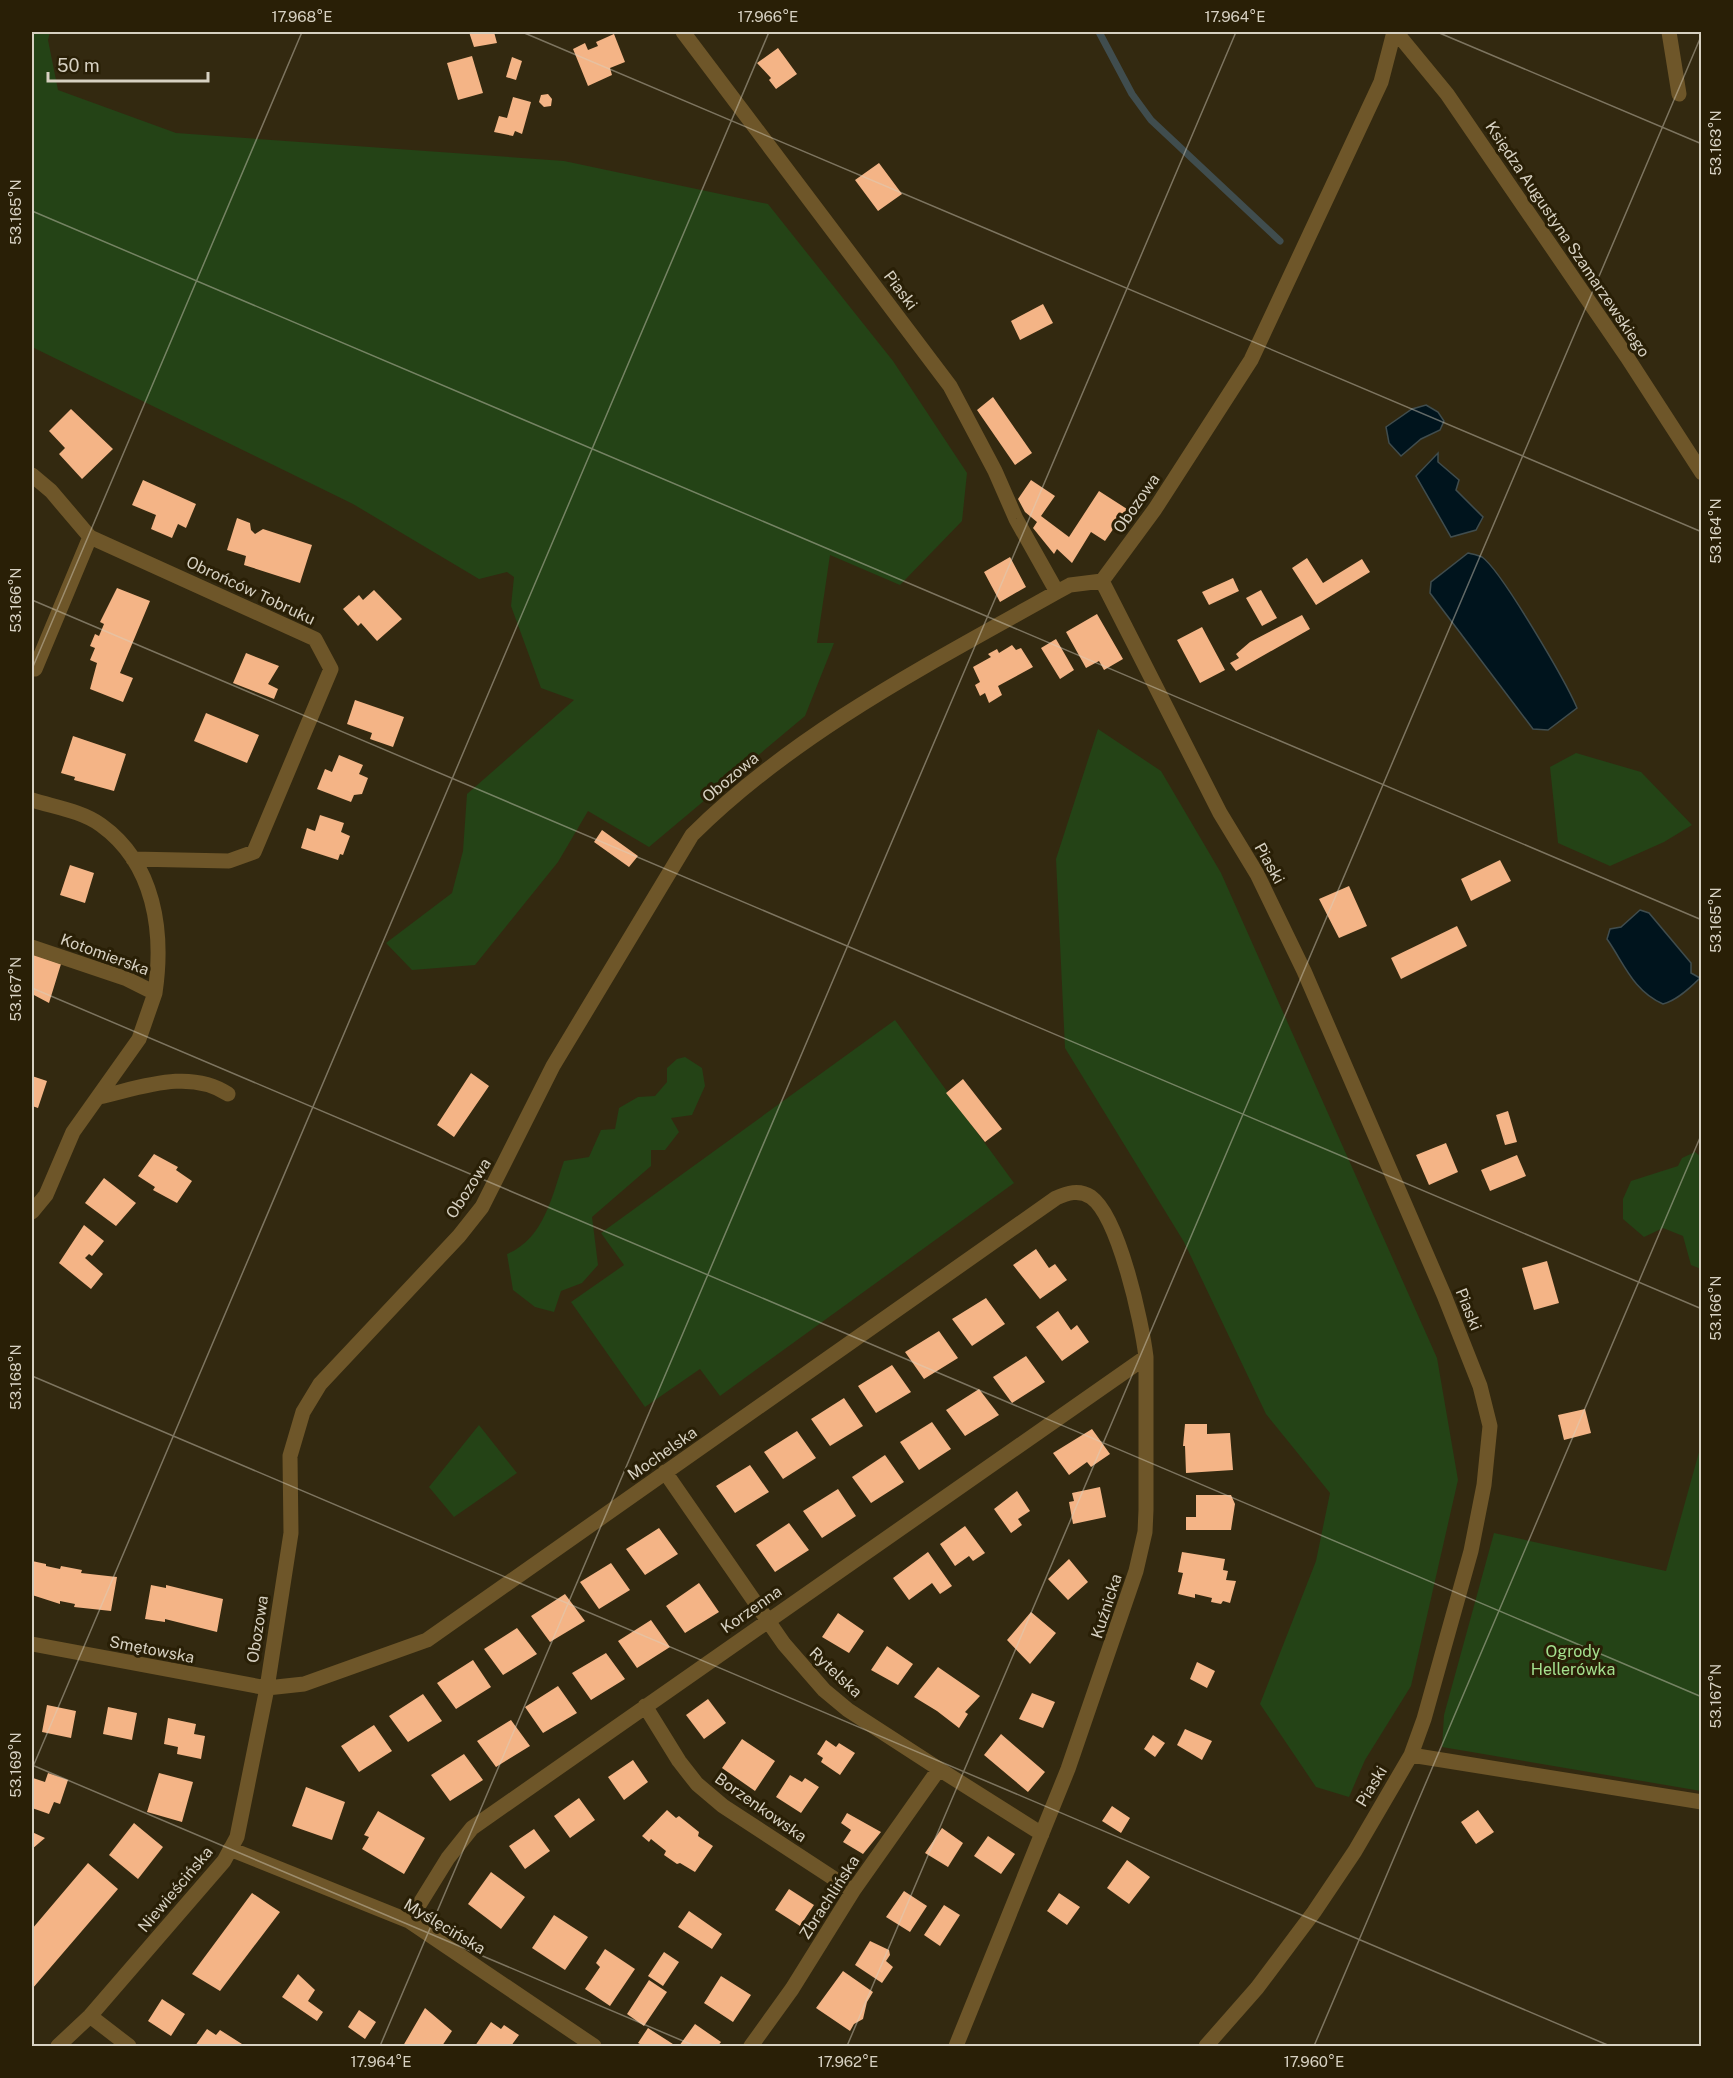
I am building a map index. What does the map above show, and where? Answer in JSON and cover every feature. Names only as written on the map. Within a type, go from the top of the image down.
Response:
[{"type":"street","name":"Piaski","points":[[683,32],[950,386],[995,471],[1016,519],[1057,591]]},
{"type":"street","name":"Obozowa","points":[[267,1688],[291,1533],[290,1456],[303,1412],[335,1366],[459,1236],[482,1207],[553,1066],[692,834],[719,808],[793,748],[894,684],[1057,591],[1070,585],[1102,581],[1182,470],[1251,360],[1381,82],[1395,32]]},
{"type":"street","name":"Księdza Augustyna Szamarzewskiego","points":[[1395,32],[1447,94],[1627,357],[1701,473]]},
{"type":"street","points":[[1669,32],[1679,94]]},
{"type":"street","name":"Obrońców Tobruku","points":[[32,475],[51,491],[90,537],[315,639],[331,669],[254,852],[229,861],[133,859]]},
{"type":"street","points":[[34,669],[90,537]]},
{"type":"street","name":"Piaski","points":[[1102,581],[1221,813],[1257,874],[1304,970],[1439,1284],[1485,1399],[1490,1434],[1484,1485],[1471,1551],[1427,1708],[1411,1755],[1355,1851],[1314,1912],[1257,1988],[1206,2046]]},
{"type":"street","points":[[32,800],[81,815],[100,825],[124,846],[133,859],[156,911],[160,961],[155,993]]},
{"type":"street","name":"Kotomierska","points":[[32,948],[127,979],[155,993],[139,1039],[73,1132],[45,1195],[32,1212]]},
{"type":"street","points":[[99,1097],[178,1081],[197,1081],[228,1094]]},
{"type":"street","name":"Kuźnicka","points":[[956,2046],[1042,1834],[1105,1669],[1142,1551],[1146,1510],[1146,1357],[1143,1333],[1127,1270],[1098,1204],[1081,1192],[1068,1192],[1056,1198]]},
{"type":"street","name":"Mochelska","points":[[267,1688],[304,1684],[427,1640],[1056,1198]]},
{"type":"street","name":"Korzenna","points":[[409,1922],[448,1857],[472,1828],[1146,1357]]},
{"type":"street","name":"Rytelska","points":[[665,1472],[767,1620],[805,1671],[824,1690],[848,1710],[1042,1834]]},
{"type":"street","name":"Smętowska","points":[[32,1644],[267,1688]]},
{"type":"street","name":"Niewieścińska","points":[[58,2046],[90,2016],[224,1861],[237,1837],[267,1688]]},
{"type":"street","name":"Borzenkowska","points":[[645,1706],[679,1761],[697,1784],[723,1806],[853,1891]]},
{"type":"street","points":[[1411,1755],[1701,1802]]},
{"type":"street","name":"Zbrachlińska","points":[[751,2046],[792,1989],[853,1891],[939,1769]]},
{"type":"street","name":"Myślęcińska","points":[[230,1850],[409,1922],[594,2046]]},
{"type":"street","points":[[90,2016],[129,2046]]},
{"type":"green space","points":[[32,32],[50,32],[48,40],[58,90],[176,133],[564,161],[768,204],[893,361],[967,473],[962,521],[900,585],[830,555],[817,643],[834,643],[805,716],[649,847],[588,811],[558,862],[475,965],[412,970],[386,943],[452,893],[463,851],[467,794],[574,700],[541,688],[511,606],[514,577],[507,572],[479,579],[353,504],[32,347]]},
{"type":"green space","points":[[1098,729],[1161,771],[1221,873],[1437,1358],[1458,1480],[1411,1686],[1365,1760],[1349,1797],[1316,1787],[1260,1704],[1316,1561],[1330,1493],[1266,1414],[1184,1242],[1065,1048],[1056,859]]},
{"type":"green space","points":[[1576,753],[1641,772],[1692,825],[1664,842],[1610,866],[1558,843],[1550,767]]},
{"type":"green space","points":[[895,1020],[1014,1183],[720,1396],[700,1369],[645,1407],[571,1302],[624,1265],[601,1233]]},
{"type":"green space","points":[[685,1057],[702,1068],[705,1086],[692,1115],[671,1118],[679,1132],[665,1150],[651,1150],[651,1166],[592,1217],[598,1265],[582,1283],[561,1291],[554,1312],[535,1307],[513,1290],[507,1254],[520,1247],[538,1227],[545,1215],[564,1161],[589,1157],[601,1130],[615,1129],[619,1108],[638,1097],[655,1096],[667,1082],[667,1068],[677,1059]]},
{"type":"green space","points":[[1695,1152],[1701,1157],[1701,1269],[1691,1265],[1683,1236],[1663,1228],[1644,1237],[1623,1219],[1623,1199],[1631,1181],[1678,1166],[1682,1158]]},
{"type":"green space","points":[[479,1425],[517,1473],[454,1517],[429,1487]]},
{"type":"green space","name":"Ogrody Hellerówka","points":[[1701,1445],[1701,1791],[1442,1747],[1444,1715],[1494,1533],[1666,1571]]},
{"type":"water","points":[[1426,405],[1438,412],[1444,421],[1440,430],[1421,439],[1401,456],[1389,443],[1386,427],[1412,409]]},
{"type":"water","points":[[1438,453],[1438,462],[1459,480],[1456,490],[1483,517],[1476,530],[1451,537],[1416,476]]},
{"type":"water","points":[[1468,553],[1482,557],[1503,582],[1547,652],[1577,708],[1548,730],[1533,729],[1430,593],[1431,582]]},
{"type":"water","points":[[1640,910],[1649,913],[1691,963],[1691,973],[1700,978],[1678,997],[1663,1004],[1644,992],[1630,976],[1607,939],[1610,929],[1621,927]]},
{"type":"building","points":[[469,32],[494,32],[497,43],[474,47]]},
{"type":"building","points":[[614,34],[625,62],[610,68],[612,75],[588,86],[573,49],[585,43],[588,50],[598,46],[596,42]]},
{"type":"building","points":[[778,48],[797,74],[776,89],[769,80],[771,78],[757,63]]},
{"type":"building","points":[[472,56],[483,93],[458,100],[447,63]]},
{"type":"building","points":[[512,57],[522,61],[516,80],[506,77]]},
{"type":"building","points":[[548,94],[552,99],[551,106],[544,107],[539,102],[541,95]]},
{"type":"building","points":[[513,97],[531,102],[522,134],[515,131],[513,136],[494,132],[499,116],[507,118]]},
{"type":"building","points":[[879,163],[902,194],[878,211],[855,180]]},
{"type":"building","points":[[1043,304],[1053,323],[1020,340],[1011,321]]},
{"type":"building","points":[[993,397],[1032,453],[1015,465],[977,410]]},
{"type":"building","points":[[71,409],[113,449],[82,479],[59,454],[65,448],[49,431]]},
{"type":"building","points":[[143,480],[196,504],[186,528],[178,524],[172,538],[151,529],[156,515],[132,505]]},
{"type":"building","points":[[1031,480],[1055,496],[1041,516],[1069,537],[1099,491],[1127,509],[1105,541],[1091,532],[1072,563],[1057,549],[1054,554],[1033,528],[1037,522],[1025,512],[1018,499]]},
{"type":"building","points":[[237,518],[250,523],[251,530],[255,534],[263,529],[312,545],[300,583],[244,565],[246,556],[227,550]]},
{"type":"building","points":[[1010,557],[1026,587],[1000,602],[984,572]]},
{"type":"building","points":[[1307,558],[1323,583],[1362,559],[1370,572],[1316,605],[1292,568]]},
{"type":"building","points":[[1233,578],[1239,591],[1209,605],[1202,592]]},
{"type":"building","points":[[117,588],[150,601],[120,673],[133,678],[123,702],[90,689],[97,663],[90,660],[95,648],[90,646],[95,634],[99,636],[104,624],[100,622]]},
{"type":"building","points":[[374,590],[402,619],[377,641],[361,623],[358,626],[343,609],[359,595],[363,600]]},
{"type":"building","points":[[1261,590],[1277,618],[1262,626],[1246,598]]},
{"type":"building","points":[[1097,614],[1123,659],[1104,670],[1099,661],[1086,668],[1066,632]]},
{"type":"building","points":[[1302,615],[1310,629],[1236,671],[1230,663],[1239,658],[1236,654],[1250,642]]},
{"type":"building","points":[[1202,627],[1225,670],[1200,683],[1177,640]]},
{"type":"building","points":[[1056,639],[1074,670],[1060,679],[1041,648]]},
{"type":"building","points":[[1012,645],[1016,650],[1021,648],[1033,667],[998,686],[1002,695],[989,703],[985,693],[980,696],[975,685],[980,682],[973,667],[991,657],[988,654],[997,649],[999,653]]},
{"type":"building","points":[[246,653],[279,666],[268,684],[278,689],[274,699],[233,683]]},
{"type":"building","points":[[355,700],[404,717],[393,747],[370,739],[372,733],[347,724]]},
{"type":"building","points":[[206,713],[259,735],[247,763],[194,741]]},
{"type":"building","points":[[73,736],[126,754],[114,791],[74,780],[75,777],[61,773]]},
{"type":"building","points":[[339,755],[363,765],[359,774],[368,778],[362,794],[354,795],[351,802],[317,789],[325,769],[332,772]]},
{"type":"building","points":[[320,815],[344,823],[341,832],[350,836],[343,855],[340,854],[338,860],[301,848],[307,828],[315,831]]},
{"type":"building","points":[[602,830],[638,856],[629,867],[594,842]]},
{"type":"building","points":[[1500,860],[1511,881],[1471,901],[1461,879]]},
{"type":"building","points":[[70,865],[94,873],[85,903],[60,895]]},
{"type":"building","points":[[1349,886],[1367,926],[1339,938],[1319,899]]},
{"type":"building","points":[[1457,926],[1467,946],[1401,979],[1391,958]]},
{"type":"building","points":[[32,954],[61,964],[49,1003],[32,994]]},
{"type":"building","points":[[471,1073],[489,1086],[454,1137],[437,1125]]},
{"type":"building","points":[[32,1076],[47,1081],[38,1108],[32,1106]]},
{"type":"building","points":[[963,1079],[1002,1129],[985,1142],[946,1093]]},
{"type":"building","points":[[1508,1111],[1517,1142],[1505,1145],[1496,1115]]},
{"type":"building","points":[[1446,1143],[1458,1172],[1429,1185],[1416,1155]]},
{"type":"building","points":[[154,1154],[178,1167],[176,1170],[192,1181],[177,1203],[153,1190],[155,1187],[138,1176]]},
{"type":"building","points":[[1517,1155],[1526,1176],[1490,1191],[1481,1170]]},
{"type":"building","points":[[104,1178],[136,1203],[116,1226],[85,1203]]},
{"type":"building","points":[[84,1225],[104,1241],[92,1256],[89,1254],[85,1258],[103,1274],[91,1289],[59,1263]]},
{"type":"building","points":[[1036,1249],[1049,1268],[1055,1264],[1067,1280],[1040,1299],[1013,1265]]},
{"type":"building","points":[[1547,1261],[1559,1303],[1534,1310],[1522,1268]]},
{"type":"building","points":[[986,1298],[1005,1324],[972,1346],[952,1319]]},
{"type":"building","points":[[1058,1311],[1071,1330],[1077,1325],[1089,1342],[1062,1361],[1036,1327]]},
{"type":"building","points":[[939,1331],[958,1358],[924,1379],[905,1352]]},
{"type":"building","points":[[1026,1356],[1045,1382],[1012,1403],[993,1377]]},
{"type":"building","points":[[892,1365],[911,1392],[876,1413],[858,1386]]},
{"type":"building","points":[[979,1389],[999,1415],[965,1436],[946,1410]]},
{"type":"building","points":[[844,1398],[863,1426],[830,1446],[811,1419]]},
{"type":"building","points":[[1585,1409],[1591,1433],[1564,1440],[1558,1415]]},
{"type":"building","points":[[932,1422],[951,1449],[919,1470],[900,1442]]},
{"type":"building","points":[[1185,1424],[1207,1424],[1207,1434],[1230,1433],[1233,1470],[1186,1473],[1185,1446],[1183,1446]]},
{"type":"building","points":[[1092,1429],[1110,1454],[1091,1467],[1087,1462],[1069,1475],[1053,1453]]},
{"type":"building","points":[[797,1431],[816,1458],[783,1479],[764,1452]]},
{"type":"building","points":[[885,1455],[904,1482],[871,1503],[852,1477]]},
{"type":"building","points":[[750,1465],[769,1492],[735,1513],[716,1486]]},
{"type":"building","points":[[1100,1487],[1106,1517],[1073,1524],[1069,1502],[1074,1501],[1072,1493]]},
{"type":"building","points":[[838,1489],[856,1516],[822,1538],[803,1511]]},
{"type":"building","points":[[1017,1491],[1030,1511],[1018,1519],[1022,1525],[1011,1533],[994,1509]]},
{"type":"building","points":[[1196,1495],[1231,1495],[1235,1504],[1231,1530],[1186,1530],[1186,1517],[1196,1517]]},
{"type":"building","points":[[789,1523],[809,1550],[775,1572],[756,1545]]},
{"type":"building","points":[[965,1526],[985,1553],[973,1561],[969,1556],[955,1566],[940,1544]]},
{"type":"building","points":[[659,1528],[678,1554],[645,1575],[626,1549]]},
{"type":"building","points":[[928,1552],[952,1586],[940,1594],[932,1583],[909,1600],[893,1578]]},
{"type":"building","points":[[1182,1552],[1225,1559],[1223,1570],[1228,1571],[1226,1580],[1236,1581],[1230,1603],[1211,1602],[1212,1598],[1195,1594],[1195,1598],[1178,1594],[1183,1573],[1178,1572]]},
{"type":"building","points":[[1069,1559],[1088,1582],[1068,1600],[1048,1579]]},
{"type":"building","points":[[32,1561],[60,1569],[61,1566],[82,1570],[81,1573],[117,1577],[111,1611],[74,1607],[75,1604],[60,1601],[60,1604],[32,1595]]},
{"type":"building","points":[[611,1563],[630,1590],[599,1609],[580,1582]]},
{"type":"building","points":[[699,1583],[719,1612],[685,1633],[666,1606]]},
{"type":"building","points":[[151,1585],[166,1588],[166,1585],[223,1599],[217,1632],[165,1619],[165,1622],[145,1619]]},
{"type":"building","points":[[565,1594],[585,1621],[550,1642],[531,1616]]},
{"type":"building","points":[[1031,1612],[1056,1633],[1030,1664],[1007,1640]]},
{"type":"building","points":[[838,1613],[864,1631],[849,1653],[822,1637]]},
{"type":"building","points":[[651,1620],[670,1647],[637,1668],[618,1641]]},
{"type":"building","points":[[517,1628],[537,1654],[503,1675],[484,1649]]},
{"type":"building","points":[[887,1646],[913,1664],[898,1685],[871,1670]]},
{"type":"building","points":[[606,1653],[625,1679],[591,1700],[572,1673]]},
{"type":"building","points":[[473,1660],[491,1687],[456,1709],[437,1683]]},
{"type":"building","points":[[1197,1662],[1215,1671],[1207,1688],[1190,1679]]},
{"type":"building","points":[[938,1667],[980,1696],[965,1712],[968,1714],[959,1728],[914,1697]]},
{"type":"building","points":[[558,1686],[577,1713],[543,1733],[525,1707]]},
{"type":"building","points":[[1032,1693],[1055,1702],[1043,1728],[1019,1719]]},
{"type":"building","points":[[423,1694],[442,1721],[408,1742],[389,1716]]},
{"type":"building","points":[[708,1699],[726,1723],[704,1739],[686,1715]]},
{"type":"building","points":[[47,1705],[76,1711],[71,1738],[42,1732]]},
{"type":"building","points":[[108,1707],[137,1713],[132,1740],[103,1734]]},
{"type":"building","points":[[168,1718],[196,1724],[194,1734],[205,1736],[201,1759],[177,1754],[178,1747],[164,1744]]},
{"type":"building","points":[[511,1720],[530,1746],[496,1767],[477,1741]]},
{"type":"building","points":[[374,1725],[392,1751],[359,1772],[341,1746]]},
{"type":"building","points":[[1185,1729],[1212,1741],[1202,1760],[1177,1745]]},
{"type":"building","points":[[1001,1734],[1045,1772],[1028,1792],[984,1755]]},
{"type":"building","points":[[1153,1735],[1165,1743],[1155,1757],[1144,1749]]},
{"type":"building","points":[[742,1739],[775,1761],[755,1791],[722,1768]]},
{"type":"building","points":[[826,1740],[836,1747],[839,1743],[855,1753],[840,1775],[821,1762],[823,1758],[817,1754]]},
{"type":"building","points":[[464,1754],[483,1780],[450,1801],[431,1775]]},
{"type":"building","points":[[633,1760],[648,1782],[624,1800],[608,1777]]},
{"type":"building","points":[[48,1773],[68,1780],[60,1804],[54,1802],[49,1814],[32,1808],[33,1778],[45,1782]]},
{"type":"building","points":[[159,1773],[193,1782],[182,1822],[147,1812]]},
{"type":"building","points":[[790,1775],[802,1782],[805,1778],[819,1787],[801,1813],[776,1797]]},
{"type":"building","points":[[306,1787],[345,1802],[332,1840],[292,1826]]},
{"type":"building","points":[[579,1798],[595,1820],[570,1838],[554,1816]]},
{"type":"building","points":[[1112,1806],[1130,1818],[1121,1833],[1102,1821]]},
{"type":"building","points":[[667,1810],[676,1818],[679,1816],[699,1832],[698,1836],[713,1846],[695,1872],[680,1863],[677,1864],[664,1855],[666,1851],[651,1839],[649,1842],[642,1836]]},
{"type":"building","points":[[1478,1810],[1494,1832],[1476,1844],[1461,1822]]},
{"type":"building","points":[[378,1811],[425,1838],[404,1874],[362,1849],[369,1837],[364,1835]]},
{"type":"building","points":[[847,1813],[881,1832],[863,1854],[843,1842],[851,1830],[841,1823]]},
{"type":"building","points":[[134,1823],[163,1847],[138,1879],[109,1855]]},
{"type":"building","points":[[942,1828],[963,1843],[948,1867],[925,1853]]},
{"type":"building","points":[[534,1829],[550,1851],[525,1869],[509,1846]]},
{"type":"building","points":[[32,1832],[45,1838],[32,1849]]},
{"type":"building","points":[[988,1836],[1015,1854],[1001,1874],[974,1856]]},
{"type":"building","points":[[1127,1860],[1150,1877],[1129,1904],[1107,1888]]},
{"type":"building","points":[[88,1863],[118,1889],[32,1989],[32,1929]]},
{"type":"building","points":[[491,1872],[525,1897],[501,1929],[468,1904]]},
{"type":"building","points":[[789,1889],[814,1905],[800,1926],[775,1910]]},
{"type":"building","points":[[904,1891],[927,1906],[910,1932],[886,1917]]},
{"type":"building","points":[[252,1893],[280,1912],[220,1991],[192,1974]]},
{"type":"building","points":[[1059,1893],[1080,1907],[1067,1925],[1047,1911]]},
{"type":"building","points":[[944,1905],[960,1915],[940,1946],[924,1935]]},
{"type":"building","points":[[689,1911],[722,1934],[712,1949],[678,1927]]},
{"type":"building","points":[[554,1915],[588,1937],[565,1970],[532,1948]]},
{"type":"building","points":[[870,1941],[889,1950],[890,1955],[886,1961],[893,1967],[882,1983],[855,1965]]},
{"type":"building","points":[[605,1949],[635,1969],[610,2006],[585,1989],[600,1967],[596,1963]]},
{"type":"building","points":[[664,1952],[679,1962],[663,1986],[648,1976]]},
{"type":"building","points":[[843,1971],[873,1992],[867,2002],[863,2019],[854,2024],[850,2031],[816,2008]]},
{"type":"building","points":[[298,1974],[315,1990],[308,2001],[323,2012],[317,2021],[282,1997]]},
{"type":"building","points":[[721,1976],[751,1995],[733,2022],[704,2003]]},
{"type":"building","points":[[649,1980],[667,1992],[644,2026],[627,2014]]},
{"type":"building","points":[[162,1999],[185,2014],[171,2036],[148,2021]]},
{"type":"building","points":[[425,2008],[452,2031],[442,2046],[403,2046]]},
{"type":"building","points":[[359,2010],[376,2022],[365,2039],[348,2027]]},
{"type":"building","points":[[491,2022],[501,2029],[504,2025],[519,2035],[511,2046],[475,2046]]},
{"type":"building","points":[[695,2024],[721,2042],[718,2046],[679,2046]]},
{"type":"building","points":[[648,2028],[676,2046],[644,2046],[638,2043]]},
{"type":"building","points":[[207,2029],[216,2035],[220,2030],[242,2044],[195,2046]]},
{"type":"waterway","points":[[1099,32],[1132,94],[1151,120],[1280,241]]}]
